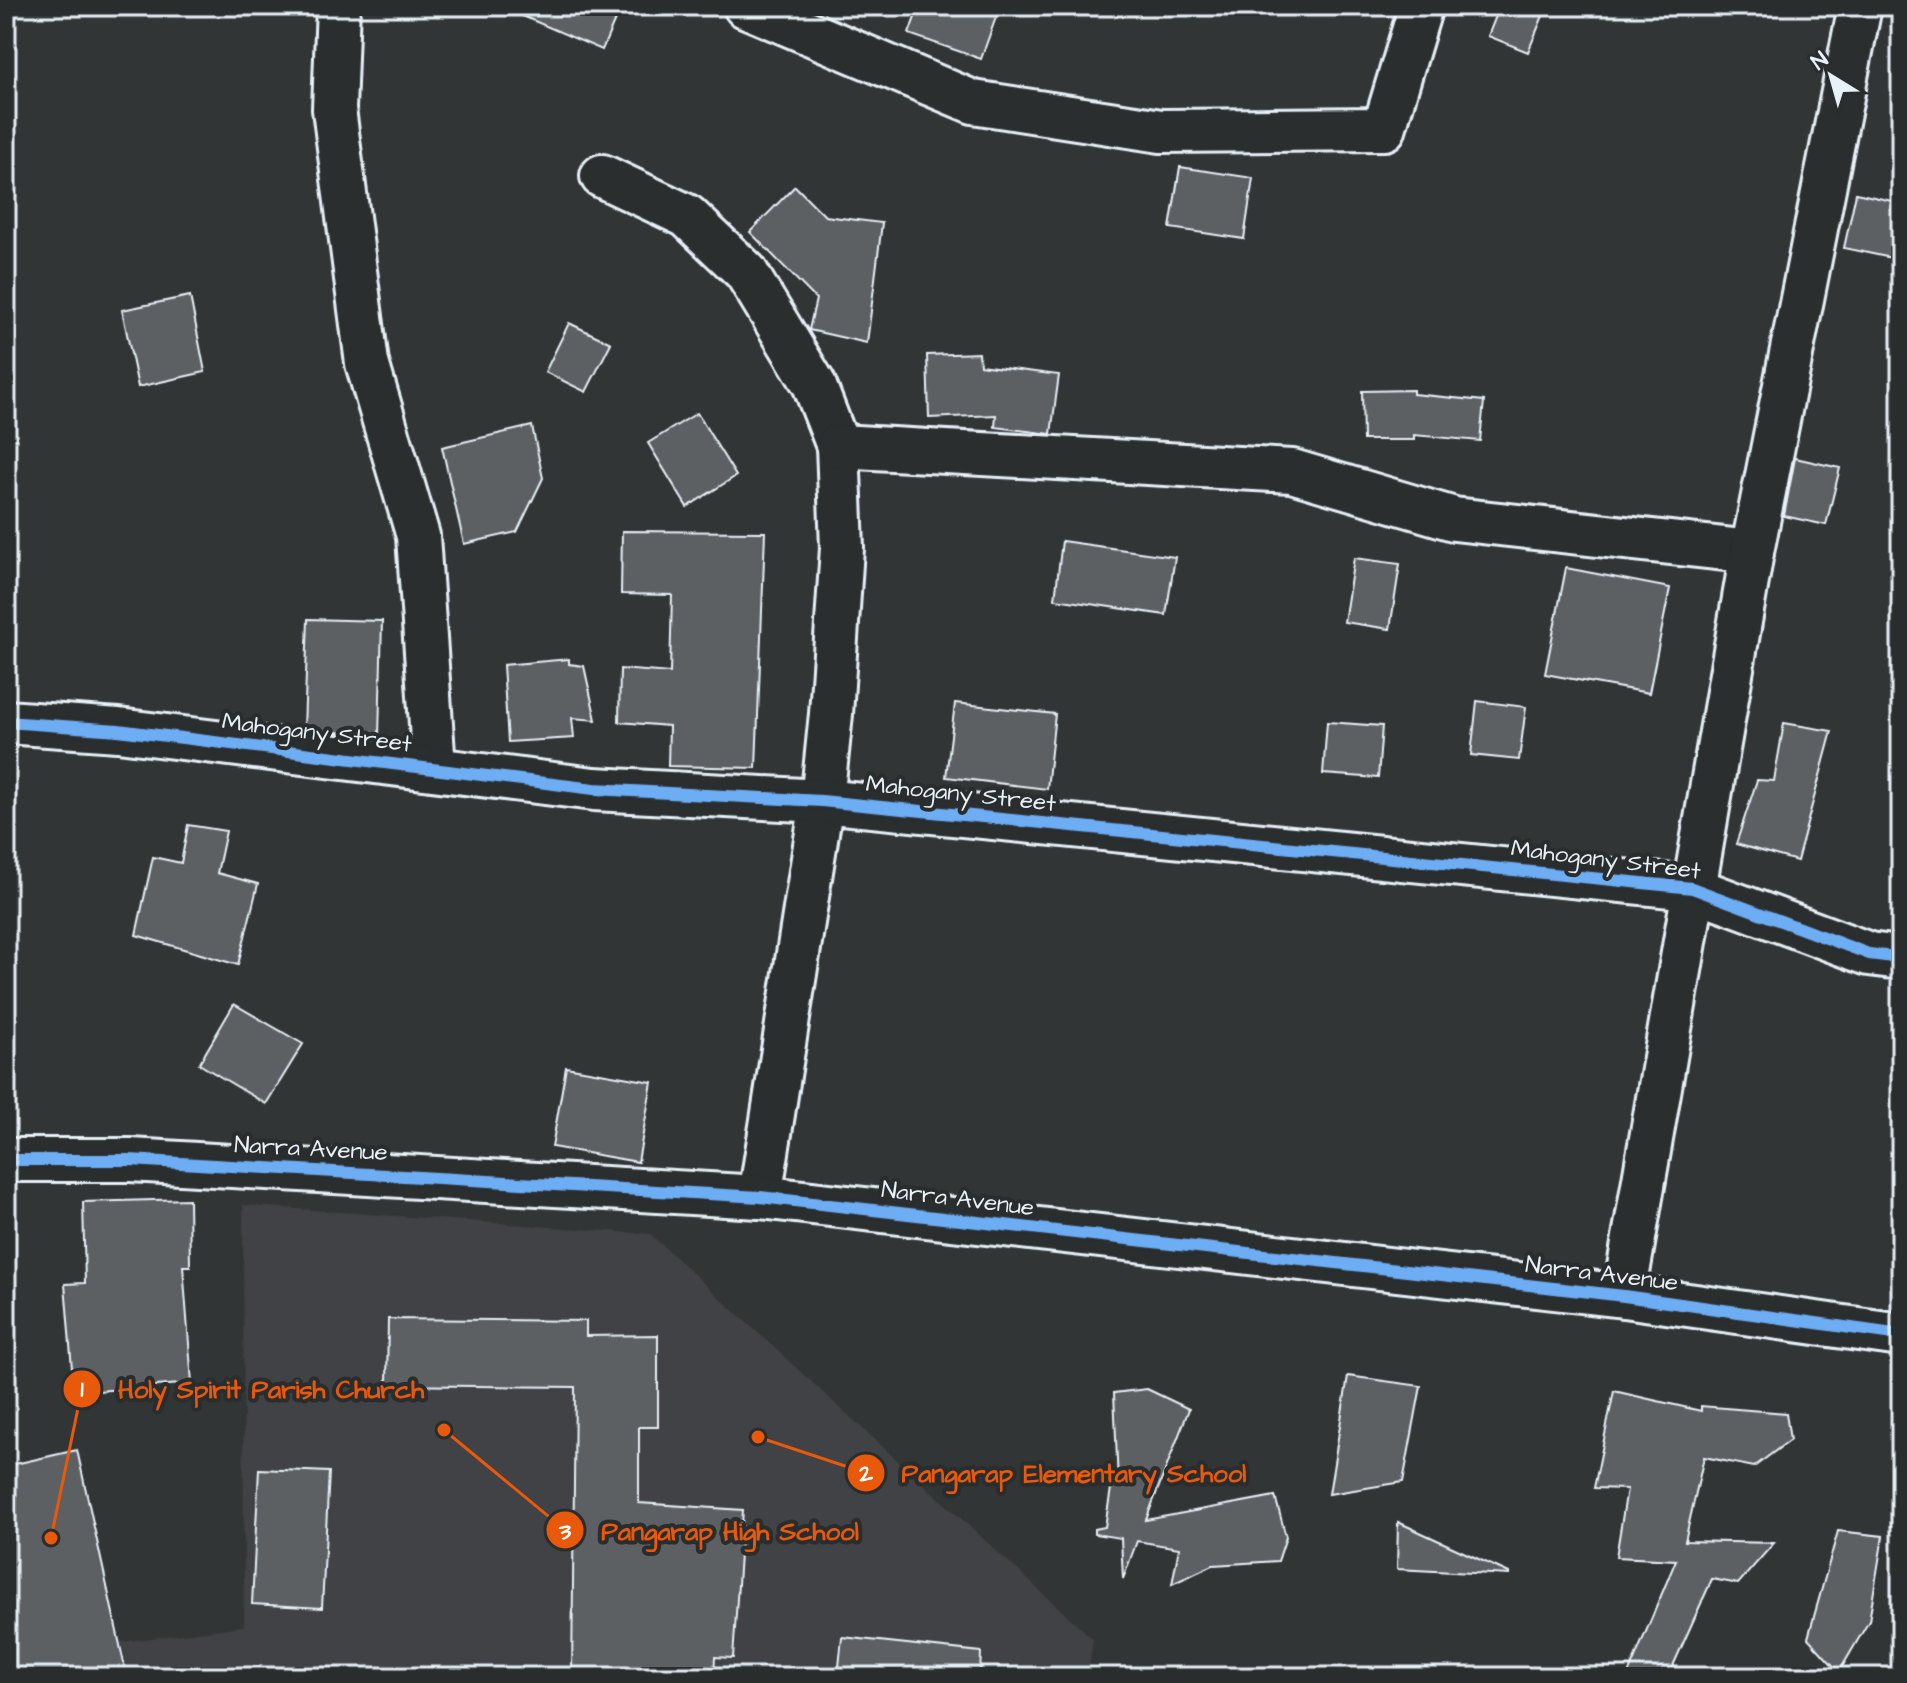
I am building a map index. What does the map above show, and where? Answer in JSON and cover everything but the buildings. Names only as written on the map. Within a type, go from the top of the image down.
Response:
[{"type":"street","points":[[338,6],[334,109],[367,363],[418,536],[434,768]]},
{"type":"street","points":[[745,6],[973,102],[1161,131],[1384,129],[1421,6]]},
{"type":"street","points":[[1624,1296],[1752,552],[1860,6]]},
{"type":"street","points":[[602,176],[687,216],[746,272],[814,384],[838,446],[842,548],[822,801],[760,1197]]},
{"type":"street","points":[[838,446],[1292,471],[1454,519],[1752,552]]},
{"type":"street","name":"Mahogany Street","points":[[7,717],[594,789],[822,801],[1692,888],[1869,954],[1901,958]]},
{"type":"street","name":"Narra Avenue","points":[[6,1160],[130,1160],[760,1197],[1624,1296],[1901,1335]]},
{"type":"shaded area","points":[[243,1205],[650,1234],[1093,1639],[1088,1677],[6,1677],[6,1657],[244,1626]]},
{"type":"cycle path","points":[[6,722],[118,730],[594,789],[822,801],[1692,888],[1869,954],[1901,958]]},
{"type":"cycle path","points":[[6,1160],[130,1160],[760,1197],[1624,1296],[1901,1335]]},
{"type":"place","name":"Pangarap High School","points":[[444,1430]]},
{"type":"place","name":"Pangarap Elementary School","points":[[758,1437]]},
{"type":"place","name":"Holy Spirit Parish Church","points":[[51,1538]]}]
